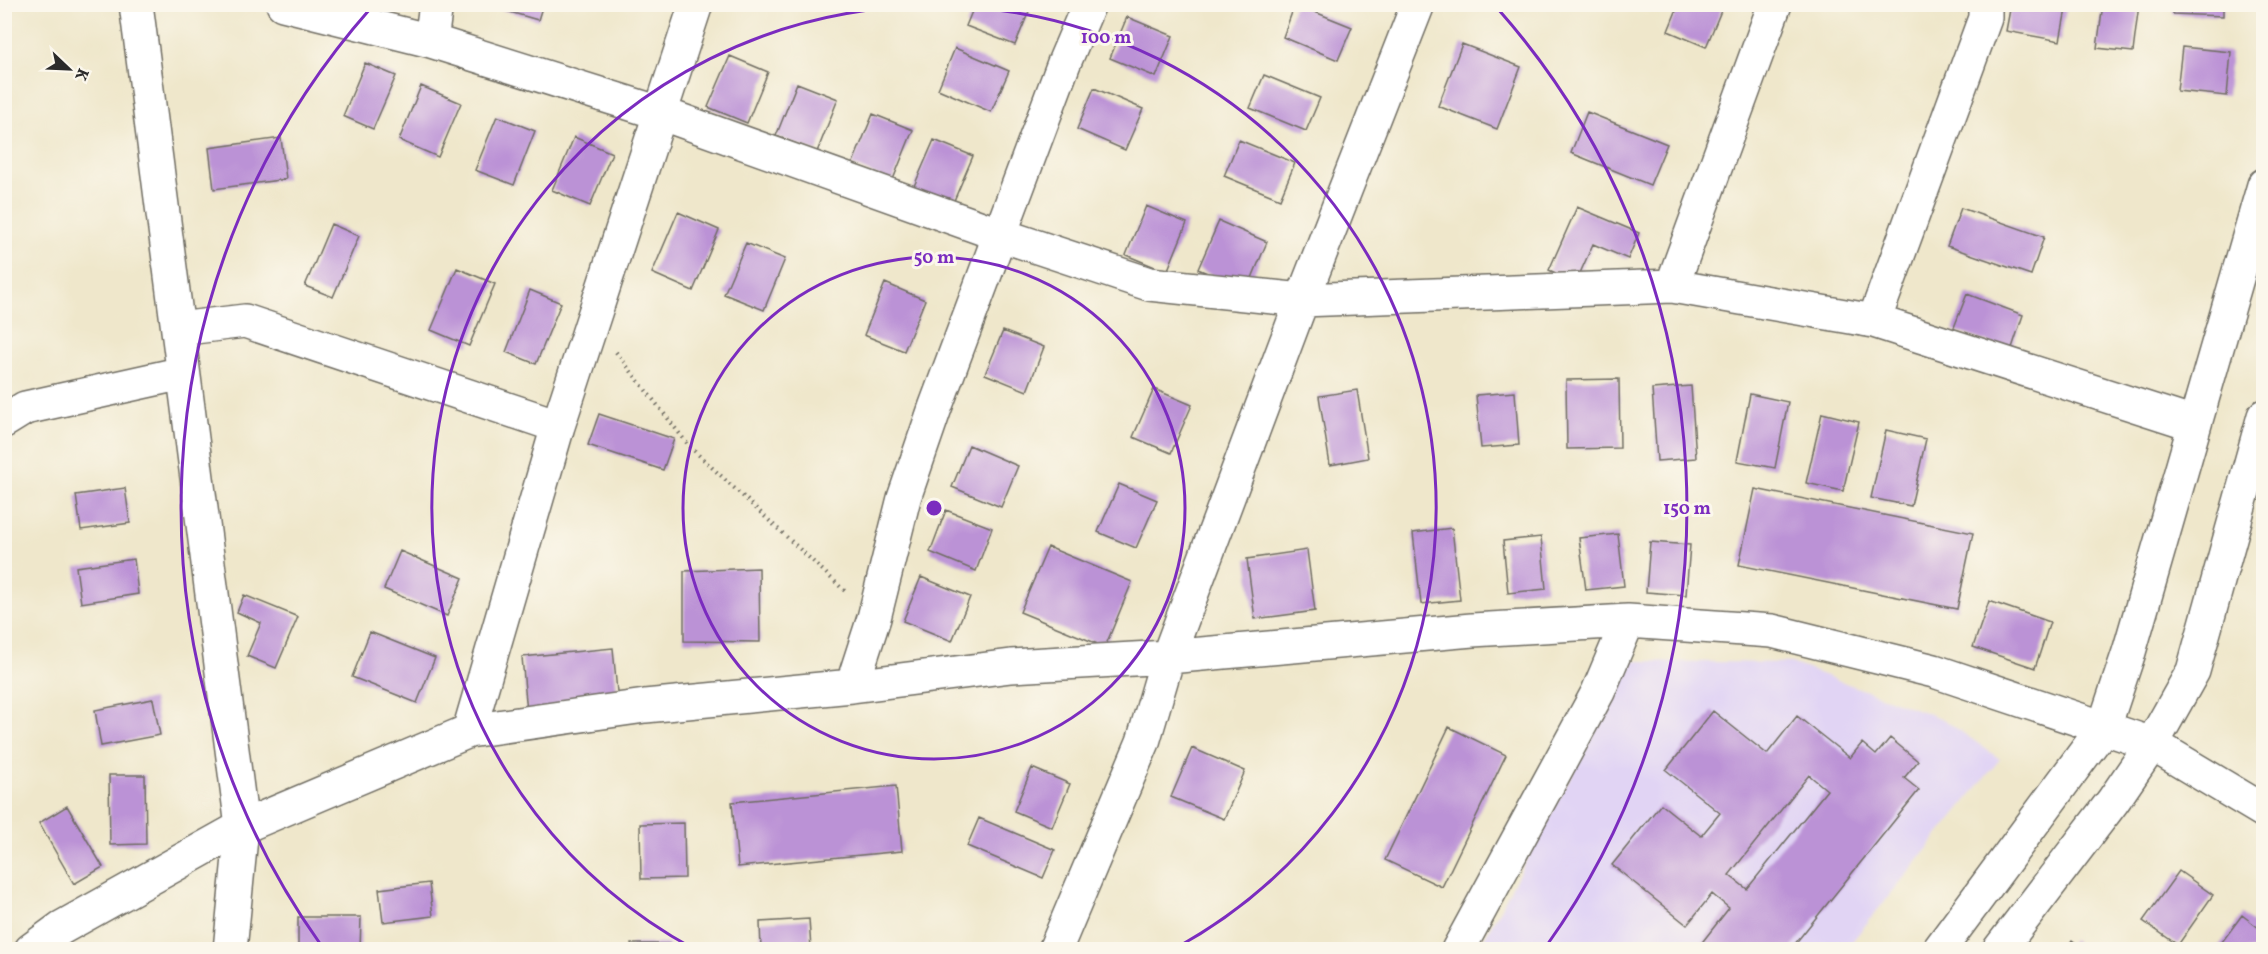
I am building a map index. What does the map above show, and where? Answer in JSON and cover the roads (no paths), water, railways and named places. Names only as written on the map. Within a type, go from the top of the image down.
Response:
[{"type":"street","points":[[136,4],[242,827],[230,950]]},
{"type":"street","points":[[283,4],[431,41],[660,113],[1001,235],[1149,284],[1302,300],[1672,286],[1874,321],[2194,424]]},
{"type":"street","points":[[431,41],[436,4]]},
{"type":"street","points":[[469,731],[558,426],[696,4]]},
{"type":"street","points":[[852,686],[874,618],[904,498],[935,408],[1064,63],[1089,4]]},
{"type":"street","points":[[1055,950],[1143,742],[1168,657],[1302,300],[1418,4]]},
{"type":"street","points":[[1672,286],[1775,4]]},
{"type":"street","points":[[1874,321],[1985,18],[1985,4]]},
{"type":"street","points":[[1940,950],[2104,727],[2129,652],[2264,185]]},
{"type":"street","points":[[178,329],[245,321],[558,426]]},
{"type":"street","points":[[4,422],[25,408],[183,373]]},
{"type":"street","points":[[1999,950],[2113,801],[2152,744],[2193,671],[2264,417]]},
{"type":"street","points":[[1458,950],[1598,692],[1628,621]]},
{"type":"street","points":[[31,950],[62,928],[242,827],[469,731],[645,706],[852,686],[1011,666],[1168,657],[1473,630],[1628,621],[1772,631],[1934,671],[2152,744],[2264,811]]}]
